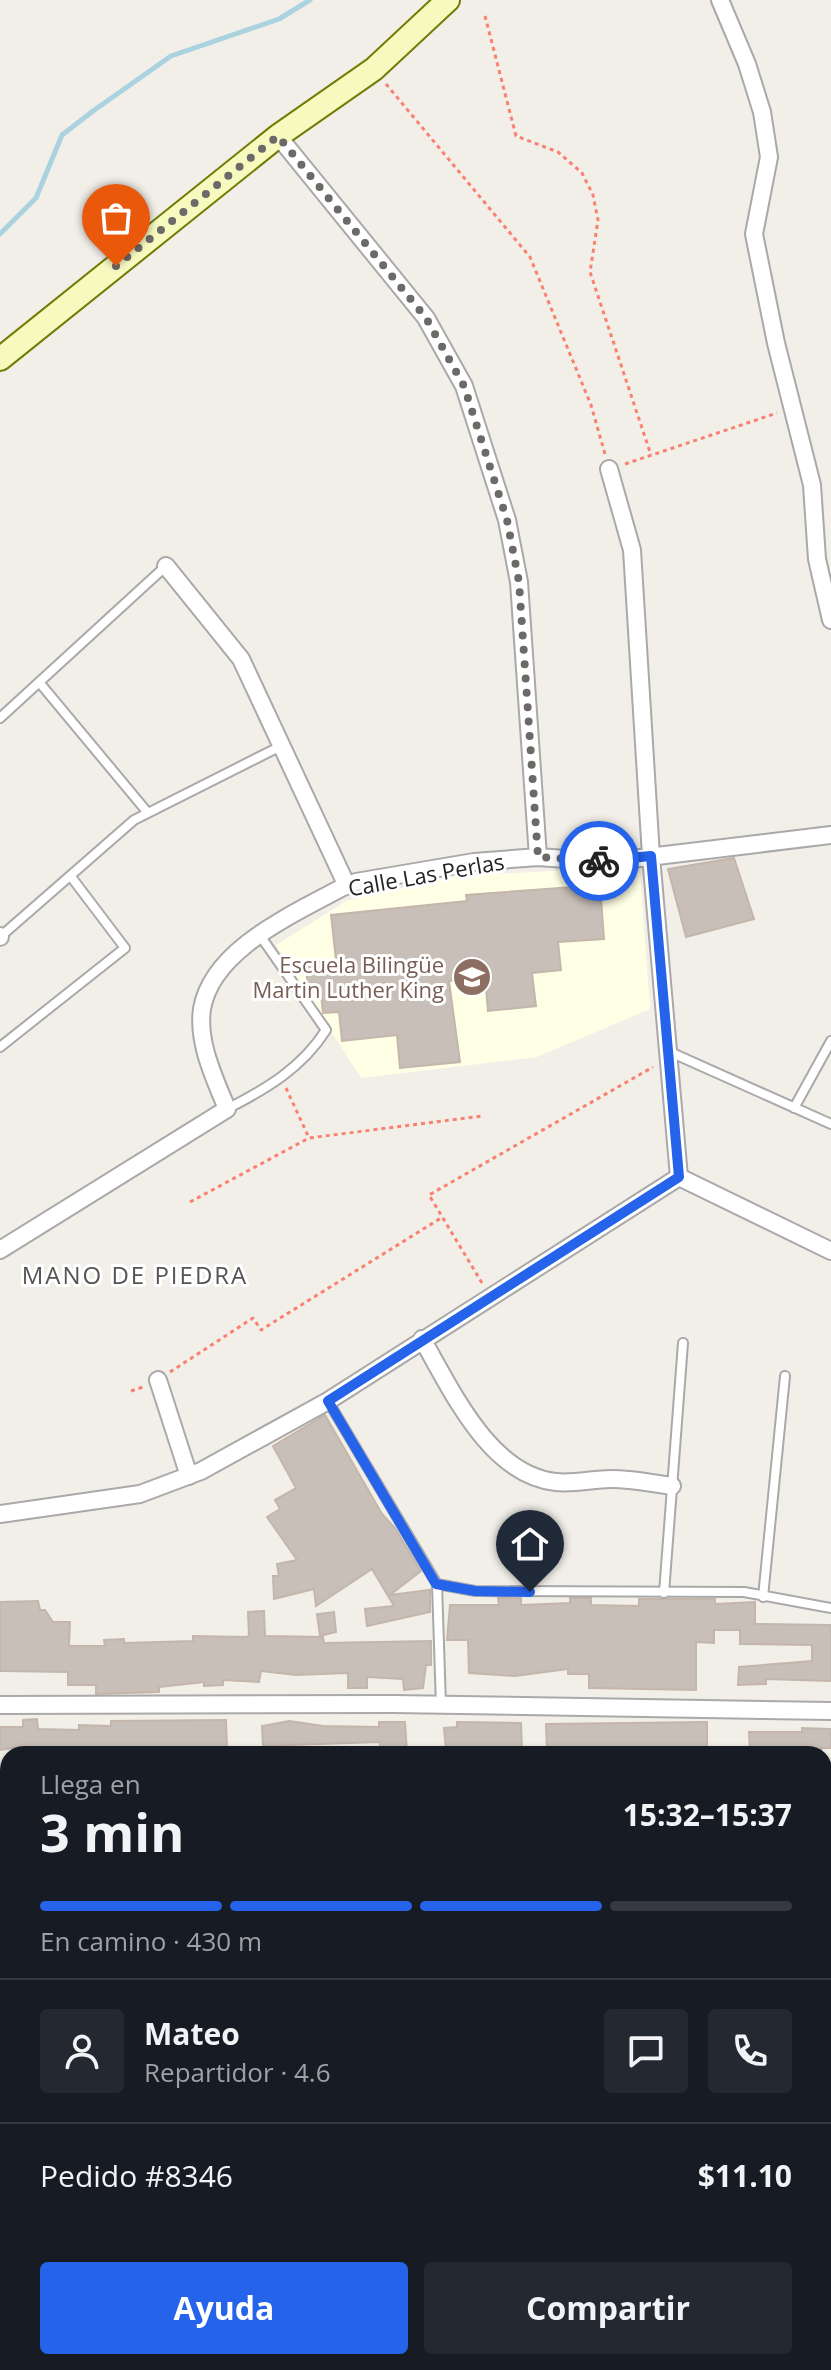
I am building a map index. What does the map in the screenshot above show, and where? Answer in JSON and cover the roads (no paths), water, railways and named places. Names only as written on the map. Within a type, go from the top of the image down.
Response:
[{"type":"street","points":[[0,359],[278,136],[374,69],[448,0]]},
{"type":"street","points":[[720,0],[747,64],[762,112],[769,157],[754,234],[812,485],[817,559],[826,612],[831,620]]},
{"type":"street","points":[[278,136],[426,318],[464,386],[507,520],[519,582],[538,857]]},
{"type":"street","points":[[609,469],[632,550],[651,856],[679,1177]]},
{"type":"street","points":[[166,566],[241,659],[347,886]]},
{"type":"street","name":"Calle Las Perlas","points":[[227,1109],[204,1049],[202,1011],[207,994],[223,968],[259,934],[347,886],[474,862],[538,857],[607,862],[831,835]]},
{"type":"street","points":[[0,1250],[227,1109]]},
{"type":"street","points":[[679,1177],[831,1251]]},
{"type":"street","points":[[0,1514],[140,1494],[189,1476],[328,1401],[679,1177]]},
{"type":"street","points":[[422,1339],[468,1414],[491,1444],[518,1470],[558,1482],[612,1479],[672,1486]]},
{"type":"street","points":[[158,1380],[189,1476]]},
{"type":"street","points":[[0,1705],[831,1711]]},
{"type":"lane","points":[[0,718],[166,566]]},
{"type":"lane","points":[[39,682],[148,813]]},
{"type":"lane","points":[[0,937],[72,878],[134,820],[282,746]]},
{"type":"lane","points":[[0,1047],[125,948],[72,878]]},
{"type":"lane","points":[[227,1109],[263,1091],[310,1055],[326,1030],[259,934]]},
{"type":"lane","points":[[794,1108],[831,1041]]},
{"type":"lane","points":[[669,1055],[831,1124]]},
{"type":"lane","points":[[664,1593],[683,1343]]},
{"type":"lane","points":[[763,1597],[785,1376]]},
{"type":"lane","points":[[328,1401],[437,1584],[441,1707]]},
{"type":"lane","points":[[437,1584],[475,1591],[744,1592],[831,1608]]},
{"type":"waterway","points":[[0,234],[36,198],[62,135],[93,111],[171,56],[279,19],[310,0]]},
{"type":"place","name":"Escuela Bilingüe Martin Luther King","points":[[472,977]]},
{"type":"district","name":"MANO DE PIEDRA","points":[[135,1274]]}]
